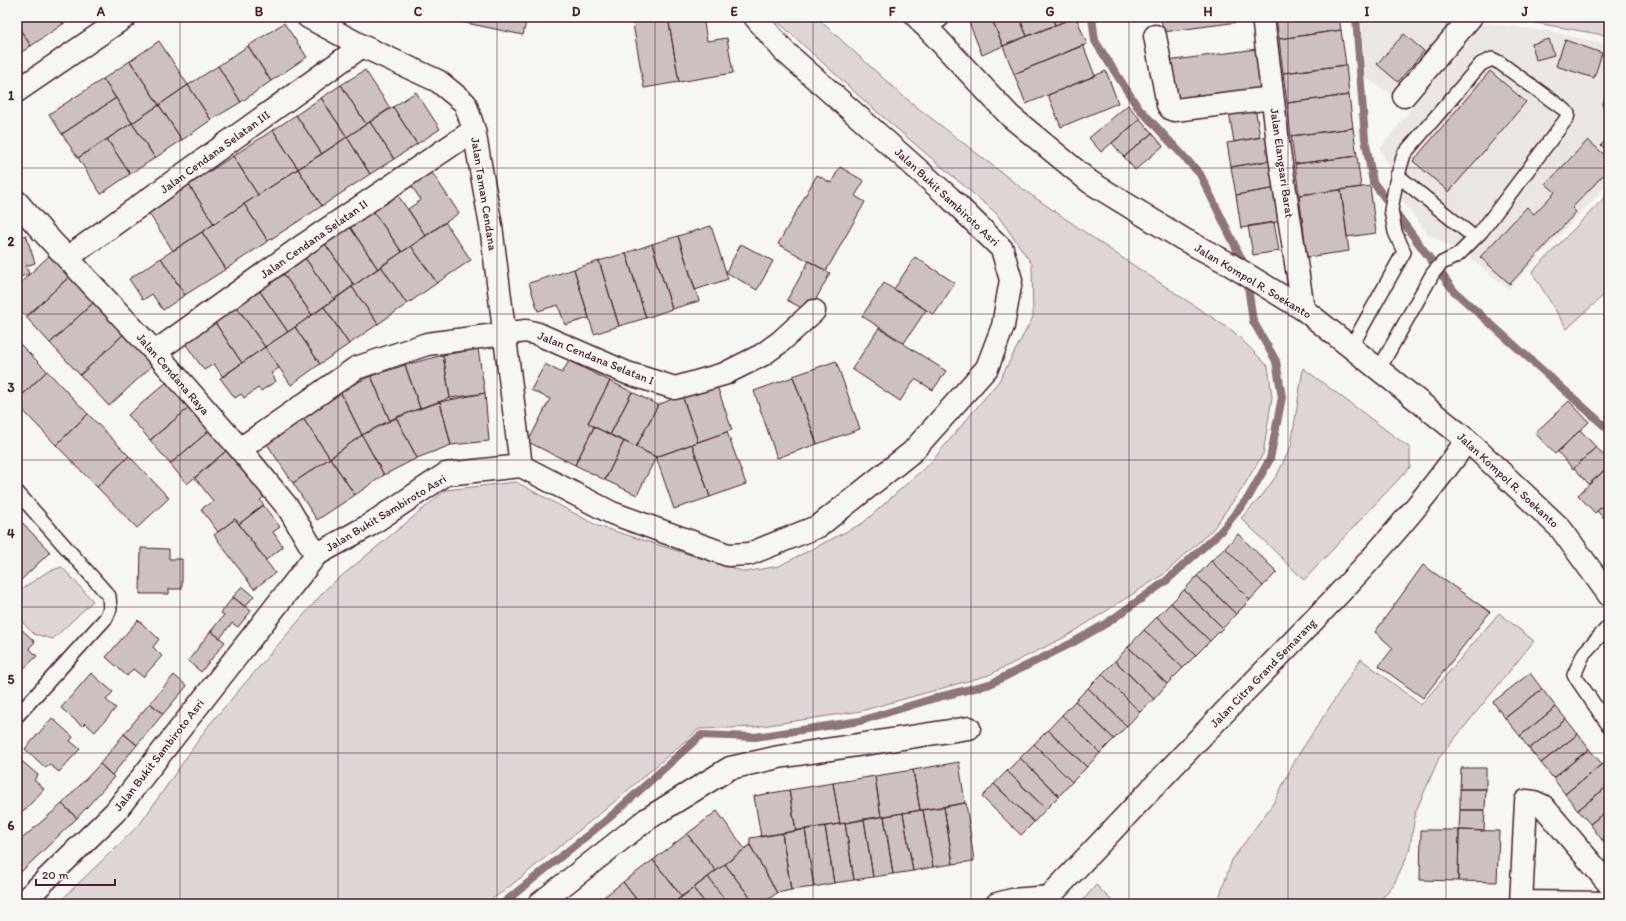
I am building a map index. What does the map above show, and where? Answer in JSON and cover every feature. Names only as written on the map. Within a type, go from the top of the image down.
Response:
[{"type":"street","points":[[17,91],[125,17]]},
{"type":"street","name":"Jalan Taman Cendana","points":[[308,17],[362,46],[438,81],[452,90],[465,103],[474,130],[491,226],[503,335],[521,466]]},
{"type":"street","name":"Jalan Bukit Sambiroto Asri","points":[[21,904],[115,812],[316,555],[368,526],[446,474],[521,466],[612,513],[728,555],[749,554],[819,526],[912,452],[987,368],[1003,326],[1011,280],[1002,249],[949,197],[784,51],[755,17]]},
{"type":"street","name":"Jalan Elangsari Barat","points":[[1263,17],[1272,98],[1303,309]]},
{"type":"street","points":[[1404,96],[1471,17]]},
{"type":"street","name":"Jalan Kompol R. Soekanto","points":[[926,19],[1010,116],[1090,182],[1183,239],[1226,262],[1303,309],[1467,440],[1561,529],[1609,595]]},
{"type":"street","points":[[1155,36],[1168,105],[1171,109],[1175,110],[1272,98]]},
{"type":"street","name":"Jalan Cendana Selatan III","points":[[67,258],[362,46]]},
{"type":"street","name":"Jalan Cendana Selatan II","points":[[155,352],[305,244],[474,130]]},
{"type":"street","name":"Jalan Cendana Raya","points":[[17,202],[155,352],[240,449],[289,509],[316,555]]},
{"type":"street","name":"Jalan Cendana Selatan I","points":[[240,449],[356,368],[427,344],[526,331],[538,334],[627,373],[675,388],[724,374],[762,355],[780,342],[814,311]]},
{"type":"street","name":"Jalan Citra Grand Semarang","points":[[997,904],[1012,900],[1048,900],[1337,597],[1417,508],[1467,440]]},
{"type":"street","points":[[540,904],[647,819],[730,768],[779,757],[970,728]]},
{"type":"street","points":[[1609,884],[1543,806],[1534,802],[1526,801],[1521,903],[1609,904]]},
{"type":"lane","points":[[1351,347],[1404,252],[1395,232],[1392,205],[1397,175],[1404,154],[1481,64],[1492,59],[1500,63],[1565,110],[1568,114],[1567,118],[1475,238],[1458,255],[1442,264],[1432,273],[1379,369]]},
{"type":"lane","points":[[1397,175],[1475,238]]},
{"type":"lane","points":[[17,492],[108,596],[110,609],[106,618],[17,716]]},
{"type":"lane","points":[[1609,626],[1584,653],[1574,675],[1609,726]]},
{"type":"shaded area","points":[[776,17],[816,17],[904,97],[1024,190],[1112,251],[1234,332],[1268,366],[1272,397],[1263,454],[1242,489],[1213,529],[1164,574],[1067,636],[989,675],[861,711],[755,727],[699,729],[607,808],[504,891],[484,904],[57,904],[140,824],[209,725],[327,588],[446,490],[516,482],[598,526],[745,572],[779,566],[863,523],[931,462],[999,381],[1033,317],[1032,264],[996,213],[869,105],[777,21]]},
{"type":"shaded area","points":[[1361,17],[1464,17],[1397,97],[1366,78]]},
{"type":"shaded area","points":[[1503,17],[1609,17],[1609,36]]},
{"type":"shaded area","points":[[1477,23],[1548,31],[1609,45],[1609,183],[1508,289],[1469,257],[1428,234],[1389,184],[1393,175],[1380,149]]},
{"type":"shaded area","points":[[1609,193],[1609,290],[1567,329],[1532,272]]},
{"type":"shaded area","points":[[1303,368],[1410,448],[1410,467],[1304,580],[1241,518],[1261,497],[1277,475],[1291,446]]},
{"type":"shaded area","points":[[62,567],[93,601],[53,639],[34,634],[17,617],[17,592],[47,572]]},
{"type":"shaded area","points":[[1499,613],[1534,641],[1439,758],[1416,811],[1409,852],[1394,884],[1377,904],[1217,904],[1232,860],[1274,802],[1297,757],[1361,659],[1421,705]]},
{"type":"shaded area","points":[[1096,885],[1112,901],[1109,904],[1080,904]]},
{"type":"building","points":[[17,17],[58,17],[63,24],[31,46],[17,25]]},
{"type":"building","points":[[58,17],[73,17],[63,24]]},
{"type":"building","points":[[458,17],[527,17],[523,35],[457,21]]},
{"type":"building","points":[[540,17],[555,17],[553,21]]},
{"type":"building","points":[[668,17],[703,17],[707,41],[727,38],[733,73],[679,82]]},
{"type":"building","points":[[668,17],[679,82],[644,88],[632,18]]},
{"type":"building","points":[[967,17],[991,17],[1003,46],[982,55]]},
{"type":"building","points":[[991,17],[1019,17],[1027,36],[1003,46]]},
{"type":"building","points":[[1019,17],[1052,17],[1055,25],[1027,36]]},
{"type":"building","points":[[1052,17],[1074,17],[1055,25]]},
{"type":"building","points":[[1076,17],[1087,44],[1014,74],[1003,46]]},
{"type":"building","points":[[1161,17],[1252,17],[1253,20],[1163,32]]},
{"type":"building","points":[[1276,17],[1339,17],[1341,30],[1279,39]]},
{"type":"building","points":[[284,23],[307,57],[271,81],[248,46]]},
{"type":"building","points":[[17,25],[31,46],[17,55]]},
{"type":"building","points":[[1341,30],[1346,65],[1283,73],[1279,39]]},
{"type":"building","points":[[1404,34],[1424,51],[1398,82],[1377,64]]},
{"type":"building","points":[[1549,39],[1554,55],[1536,60],[1532,44]]},
{"type":"building","points":[[1565,40],[1602,53],[1594,78],[1556,66]]},
{"type":"building","points":[[159,41],[188,85],[159,105],[130,61]]},
{"type":"building","points":[[1083,45],[1095,76],[1026,104],[1014,74]]},
{"type":"building","points":[[248,46],[271,81],[241,102],[218,66]]},
{"type":"building","points":[[1257,49],[1263,89],[1174,102],[1167,61]]},
{"type":"building","points":[[130,61],[159,105],[132,123],[103,79]]},
{"type":"building","points":[[1346,65],[1349,95],[1287,103],[1283,73]]},
{"type":"building","points":[[218,66],[241,102],[211,120],[188,85]]},
{"type":"building","points":[[365,70],[390,108],[366,124],[341,85]]},
{"type":"building","points":[[1106,71],[1118,103],[1061,127],[1048,95]]},
{"type":"building","points":[[1490,71],[1526,102],[1449,192],[1413,161]]},
{"type":"building","points":[[103,79],[116,98],[62,134],[49,114]]},
{"type":"building","points":[[188,85],[211,120],[182,140],[159,105]]},
{"type":"building","points":[[341,85],[366,124],[347,137],[321,98]]},
{"type":"building","points":[[1609,88],[1609,109],[1602,106]]},
{"type":"building","points":[[416,92],[440,129],[417,144],[393,107]]},
{"type":"building","points":[[1349,95],[1353,128],[1291,136],[1287,103]]},
{"type":"building","points":[[116,98],[132,123],[78,158],[62,134]]},
{"type":"building","points":[[321,98],[347,137],[322,154],[296,115]]},
{"type":"building","points":[[159,105],[182,140],[155,158],[132,123]]},
{"type":"building","points":[[1128,105],[1140,119],[1101,152],[1089,138]]},
{"type":"building","points":[[393,107],[417,144],[394,159],[370,122]]},
{"type":"building","points":[[1255,107],[1260,137],[1234,142],[1229,112]]},
{"type":"building","points":[[296,115],[322,154],[298,169],[273,130]]},
{"type":"building","points":[[1140,119],[1152,133],[1124,157],[1112,143]]},
{"type":"building","points":[[370,122],[394,159],[370,174],[347,137]]},
{"type":"building","points":[[132,123],[155,158],[130,174],[107,139]]},
{"type":"building","points":[[1353,128],[1357,156],[1295,164],[1291,136]]},
{"type":"building","points":[[273,130],[298,169],[258,195],[233,156]]},
{"type":"building","points":[[1152,133],[1163,146],[1135,170],[1124,157]]},
{"type":"building","points":[[1269,136],[1273,160],[1231,167],[1227,143]]},
{"type":"building","points":[[347,137],[370,174],[322,206],[298,169]]},
{"type":"building","points":[[1609,137],[1609,153],[1601,145]]},
{"type":"building","points":[[107,139],[130,174],[101,194],[78,158]]},
{"type":"building","points":[[1588,140],[1609,159],[1609,169],[1572,208],[1576,212],[1510,284],[1480,257],[1527,207],[1534,214],[1555,192],[1546,184]]},
{"type":"building","points":[[233,156],[258,195],[214,224],[189,185]]},
{"type":"building","points":[[1357,156],[1361,187],[1299,195],[1295,164]]},
{"type":"building","points":[[1273,160],[1277,188],[1236,195],[1231,167]]},
{"type":"building","points":[[840,167],[864,181],[855,196],[865,202],[826,271],[778,244],[817,175],[831,183]]},
{"type":"building","points":[[298,169],[322,206],[268,241],[244,204]]},
{"type":"building","points":[[431,171],[459,213],[426,236],[408,209],[421,200],[411,185]]},
{"type":"building","points":[[189,185],[214,224],[173,251],[148,212]]},
{"type":"building","points":[[1370,186],[1376,233],[1347,237],[1341,190]]},
{"type":"building","points":[[1277,188],[1283,221],[1241,228],[1236,195]]},
{"type":"building","points":[[1341,190],[1349,251],[1307,257],[1299,195]]},
{"type":"building","points":[[397,194],[426,236],[402,252],[373,211]]},
{"type":"building","points":[[244,204],[268,241],[226,269],[202,232]]},
{"type":"building","points":[[373,211],[402,252],[378,269],[350,227]]},
{"type":"building","points":[[445,222],[471,260],[437,283],[411,246]]},
{"type":"building","points":[[1274,222],[1279,251],[1253,255],[1248,226]]},
{"type":"building","points":[[711,226],[728,279],[695,290],[678,236]]},
{"type":"building","points":[[350,227],[378,269],[354,285],[325,244]]},
{"type":"building","points":[[202,232],[226,269],[185,295],[161,258]]},
{"type":"building","points":[[26,235],[35,263],[26,266],[29,274],[17,278],[17,237]]},
{"type":"building","points":[[678,236],[699,301],[672,309],[652,244]]},
{"type":"building","points":[[325,244],[354,285],[334,299],[305,258]]},
{"type":"building","points":[[652,244],[672,309],[646,318],[626,253]]},
{"type":"building","points":[[741,244],[773,261],[757,290],[726,272]]},
{"type":"building","points":[[411,246],[437,283],[407,304],[381,266]]},
{"type":"building","points":[[626,253],[646,318],[619,326],[599,261]]},
{"type":"building","points":[[50,255],[70,276],[26,317],[17,308],[17,286]]},
{"type":"building","points":[[915,257],[955,283],[934,315],[894,289]]},
{"type":"building","points":[[161,258],[185,295],[163,310],[152,294],[143,300],[129,279]]},
{"type":"building","points":[[305,258],[334,299],[312,315],[283,273]]},
{"type":"building","points":[[599,261],[619,326],[594,334],[574,269]]},
{"type":"building","points":[[809,261],[830,273],[809,312],[787,300]]},
{"type":"building","points":[[381,266],[407,304],[378,324],[352,287]]},
{"type":"building","points":[[574,269],[589,318],[565,325],[558,305],[538,311],[529,283]]},
{"type":"building","points":[[283,273],[312,315],[288,332],[259,290]]},
{"type":"building","points":[[70,276],[94,302],[50,343],[26,317]]},
{"type":"building","points":[[884,283],[926,310],[904,343],[862,316]]},
{"type":"building","points":[[352,287],[378,324],[349,344],[324,307]]},
{"type":"building","points":[[259,290],[288,332],[265,347],[236,306]]},
{"type":"building","points":[[94,302],[124,334],[80,375],[50,343]]},
{"type":"building","points":[[236,306],[265,347],[242,363],[214,321]]},
{"type":"building","points":[[324,307],[349,344],[320,364],[295,327]]},
{"type":"building","points":[[214,321],[242,363],[223,377],[214,364],[204,370],[184,342]]},
{"type":"building","points":[[295,327],[320,364],[291,385],[265,347]]},
{"type":"building","points":[[879,328],[946,371],[933,390],[915,379],[900,401],[852,369]]},
{"type":"building","points":[[124,334],[153,365],[109,406],[80,375]]},
{"type":"building","points":[[17,341],[47,371],[17,400]]},
{"type":"building","points":[[265,347],[279,368],[271,373],[276,381],[261,391],[258,388],[244,398],[241,394],[235,398],[220,378]]},
{"type":"building","points":[[478,349],[485,393],[450,398],[443,355]]},
{"type":"building","points":[[443,355],[450,398],[420,408],[405,365]]},
{"type":"building","points":[[569,361],[610,381],[588,423],[594,427],[575,465],[528,442],[550,399],[531,390],[545,364],[562,373]]},
{"type":"building","points":[[836,361],[860,429],[817,444],[793,376]]},
{"type":"building","points":[[405,365],[420,408],[390,421],[371,376]]},
{"type":"building","points":[[47,371],[88,414],[56,445],[17,404],[17,400]]},
{"type":"building","points":[[371,376],[390,421],[362,435],[340,391]]},
{"type":"building","points":[[793,377],[817,444],[777,458],[754,391]]},
{"type":"building","points":[[168,381],[190,407],[150,440],[128,415]]},
{"type":"building","points":[[610,381],[632,392],[610,435],[588,423]]},
{"type":"building","points":[[716,383],[732,430],[698,442],[682,395]]},
{"type":"building","points":[[340,391],[362,435],[330,458],[302,417]]},
{"type":"building","points":[[632,392],[658,405],[636,447],[610,435]]},
{"type":"building","points":[[485,393],[489,441],[451,445],[440,402]]},
{"type":"building","points":[[682,395],[698,442],[656,457],[636,447],[658,405]]},
{"type":"building","points":[[1569,401],[1589,422],[1555,454],[1535,433]]},
{"type":"building","points":[[440,402],[451,445],[417,458],[396,417]]},
{"type":"building","points":[[190,407],[210,430],[170,464],[150,440]]},
{"type":"building","points":[[88,414],[129,456],[97,487],[56,445]]},
{"type":"building","points":[[302,417],[330,458],[293,483],[265,441]]},
{"type":"building","points":[[396,417],[417,458],[384,475],[362,435]]},
{"type":"building","points":[[594,427],[624,441],[605,480],[575,465]]},
{"type":"building","points":[[210,430],[227,450],[187,484],[170,464]]},
{"type":"building","points":[[1580,430],[1596,447],[1573,469],[1558,452]]},
{"type":"building","points":[[727,432],[746,484],[710,497],[692,444]]},
{"type":"building","points":[[362,435],[384,475],[355,495],[330,458]]},
{"type":"building","points":[[624,441],[656,457],[637,495],[605,480]]},
{"type":"building","points":[[692,444],[710,497],[674,509],[656,457]]},
{"type":"building","points":[[1596,447],[1609,461],[1609,466],[1589,484],[1574,468]]},
{"type":"building","points":[[227,450],[264,497],[260,500],[264,505],[239,524],[235,519],[218,532],[201,509],[213,501],[195,478]]},
{"type":"building","points":[[129,456],[169,498],[137,528],[97,487]]},
{"type":"building","points":[[330,458],[355,495],[317,520],[293,483]]},
{"type":"building","points":[[1609,466],[1609,500],[1595,513],[1578,495]]},
{"type":"building","points":[[1609,500],[1609,523],[1597,511]]},
{"type":"building","points":[[263,505],[280,527],[273,532],[283,547],[266,560],[239,524]]},
{"type":"building","points":[[17,517],[50,552],[17,584]]},
{"type":"building","points":[[235,519],[275,573],[254,589],[214,535]]},
{"type":"building","points":[[1238,534],[1277,572],[1263,586],[1225,548]]},
{"type":"building","points":[[141,548],[169,549],[169,559],[182,559],[182,589],[169,589],[169,594],[140,594]]},
{"type":"building","points":[[1225,548],[1263,586],[1250,600],[1211,561]]},
{"type":"building","points":[[1211,561],[1250,600],[1236,614],[1197,576]]},
{"type":"building","points":[[1423,565],[1490,612],[1423,698],[1379,666],[1393,648],[1375,632]]},
{"type":"building","points":[[1197,576],[1236,614],[1223,628],[1184,590]]},
{"type":"building","points":[[242,586],[254,596],[245,607],[233,597]]},
{"type":"building","points":[[1184,590],[1223,628],[1210,641],[1171,603]]},
{"type":"building","points":[[233,597],[251,611],[238,627],[232,623],[220,638],[211,631],[224,615],[221,613]]},
{"type":"building","points":[[1171,603],[1210,641],[1196,655],[1157,617]]},
{"type":"building","points":[[1157,617],[1196,655],[1183,668],[1144,630]]},
{"type":"building","points":[[138,620],[159,639],[153,647],[162,656],[143,677],[133,669],[127,676],[106,657]]},
{"type":"building","points":[[17,625],[35,642],[29,648],[37,656],[19,673],[17,671]]},
{"type":"building","points":[[1144,630],[1183,668],[1167,684],[1128,647]]},
{"type":"building","points":[[211,631],[225,642],[201,672],[188,661]]},
{"type":"building","points":[[1128,647],[1167,684],[1154,699],[1115,661]]},
{"type":"building","points":[[1115,661],[1154,699],[1140,712],[1102,674]]},
{"type":"building","points":[[91,673],[113,692],[106,700],[116,708],[95,732],[85,723],[82,726],[61,708]]},
{"type":"building","points":[[1530,673],[1542,689],[1505,718],[1493,702]]},
{"type":"building","points":[[1102,674],[1140,712],[1127,726],[1088,688]]},
{"type":"building","points":[[174,675],[187,686],[163,714],[150,703]]},
{"type":"building","points":[[1088,688],[1127,726],[1114,739],[1075,701]]},
{"type":"building","points":[[1542,689],[1556,707],[1520,736],[1505,718]]},
{"type":"building","points":[[1075,701],[1114,739],[1100,753],[1062,715]]},
{"type":"building","points":[[150,703],[163,714],[137,745],[124,734]]},
{"type":"building","points":[[1556,707],[1566,719],[1529,749],[1520,736]]},
{"type":"building","points":[[1062,715],[1100,753],[1087,767],[1048,730]]},
{"type":"building","points":[[52,718],[73,737],[70,741],[80,749],[59,772],[49,764],[46,768],[25,749]]},
{"type":"building","points":[[1566,719],[1578,734],[1541,763],[1529,749]]},
{"type":"building","points":[[1048,730],[1087,767],[1072,782],[1034,744]]},
{"type":"building","points":[[124,734],[137,745],[112,775],[100,764]]},
{"type":"building","points":[[1578,734],[1589,749],[1553,778],[1541,763]]},
{"type":"building","points":[[1034,744],[1072,782],[1059,796],[1020,758]]},
{"type":"building","points":[[1589,749],[1602,764],[1565,794],[1553,778]]},
{"type":"building","points":[[17,757],[38,775],[34,780],[44,789],[24,811],[17,805]]},
{"type":"building","points":[[1020,758],[1059,796],[1046,809],[1007,771]]},
{"type":"building","points":[[959,762],[965,803],[920,810],[913,770]]},
{"type":"building","points":[[100,764],[114,777],[77,818],[62,804]]},
{"type":"building","points":[[1602,764],[1609,773],[1609,785],[1578,810],[1565,794]]},
{"type":"building","points":[[1461,768],[1486,768],[1486,789],[1460,789]]},
{"type":"building","points":[[913,770],[920,810],[881,817],[875,776]]},
{"type":"building","points":[[1007,771],[1046,809],[1034,822],[994,784]]},
{"type":"building","points":[[875,776],[881,817],[840,824],[833,783]]},
{"type":"building","points":[[833,783],[840,824],[796,831],[789,790]]},
{"type":"building","points":[[994,784],[1034,822],[1021,835],[982,797]]},
{"type":"building","points":[[1609,785],[1609,809],[1590,824],[1578,810]]},
{"type":"building","points":[[1460,789],[1486,789],[1485,810],[1460,810]]},
{"type":"building","points":[[789,790],[796,831],[761,837],[754,796]]},
{"type":"building","points":[[966,803],[974,861],[953,864],[944,807]]},
{"type":"building","points":[[62,804],[77,818],[21,872],[17,867],[17,843]]},
{"type":"building","points":[[944,807],[953,864],[933,867],[923,810]]},
{"type":"building","points":[[1609,809],[1609,834],[1602,840],[1590,824]]},
{"type":"building","points":[[923,810],[933,867],[913,871],[903,813]]},
{"type":"building","points":[[1460,810],[1485,810],[1484,831],[1459,830]]},
{"type":"building","points":[[717,811],[745,849],[716,871],[687,834]]},
{"type":"building","points":[[903,813],[913,871],[893,874],[884,816]]},
{"type":"building","points":[[884,816],[893,874],[873,877],[864,819]]},
{"type":"building","points":[[864,819],[873,877],[854,880],[845,823]]},
{"type":"building","points":[[845,823],[854,880],[834,883],[825,826]]},
{"type":"building","points":[[825,826],[834,883],[814,887],[805,829]]},
{"type":"building","points":[[805,829],[814,887],[791,890],[782,833]]},
{"type":"building","points":[[1421,830],[1459,830],[1458,881],[1420,880]]},
{"type":"building","points":[[1459,830],[1499,831],[1497,882],[1458,881]]},
{"type":"building","points":[[782,833],[791,890],[777,893],[750,845],[750,838]]},
{"type":"building","points":[[687,834],[716,871],[682,897],[653,860]]},
{"type":"building","points":[[1609,834],[1609,848],[1602,840]]},
{"type":"building","points":[[750,845],[777,893],[762,904],[755,904],[725,864]]},
{"type":"building","points":[[653,860],[682,897],[673,904],[640,904],[623,882]]},
{"type":"building","points":[[725,864],[755,904],[728,904],[708,877]]},
{"type":"building","points":[[17,867],[21,872],[17,875]]},
{"type":"building","points":[[708,877],[728,904],[706,904],[693,888]]},
{"type":"building","points":[[623,882],[640,904],[595,904]]},
{"type":"building","points":[[693,888],[706,904],[682,904],[678,899]]},
{"type":"building","points":[[678,899],[682,904],[673,904]]},
{"type":"waterway","points":[[502,904],[609,818],[701,735],[755,737],[860,721],[935,698],[990,684],[1072,643],[1107,623],[1166,581],[1221,531],[1248,498],[1270,459],[1282,397],[1276,361],[1253,321],[1245,266],[1200,174],[1137,106],[1095,41],[1092,17]]},
{"type":"waterway","points":[[1356,17],[1365,139],[1373,182],[1454,291],[1609,430]]}]
